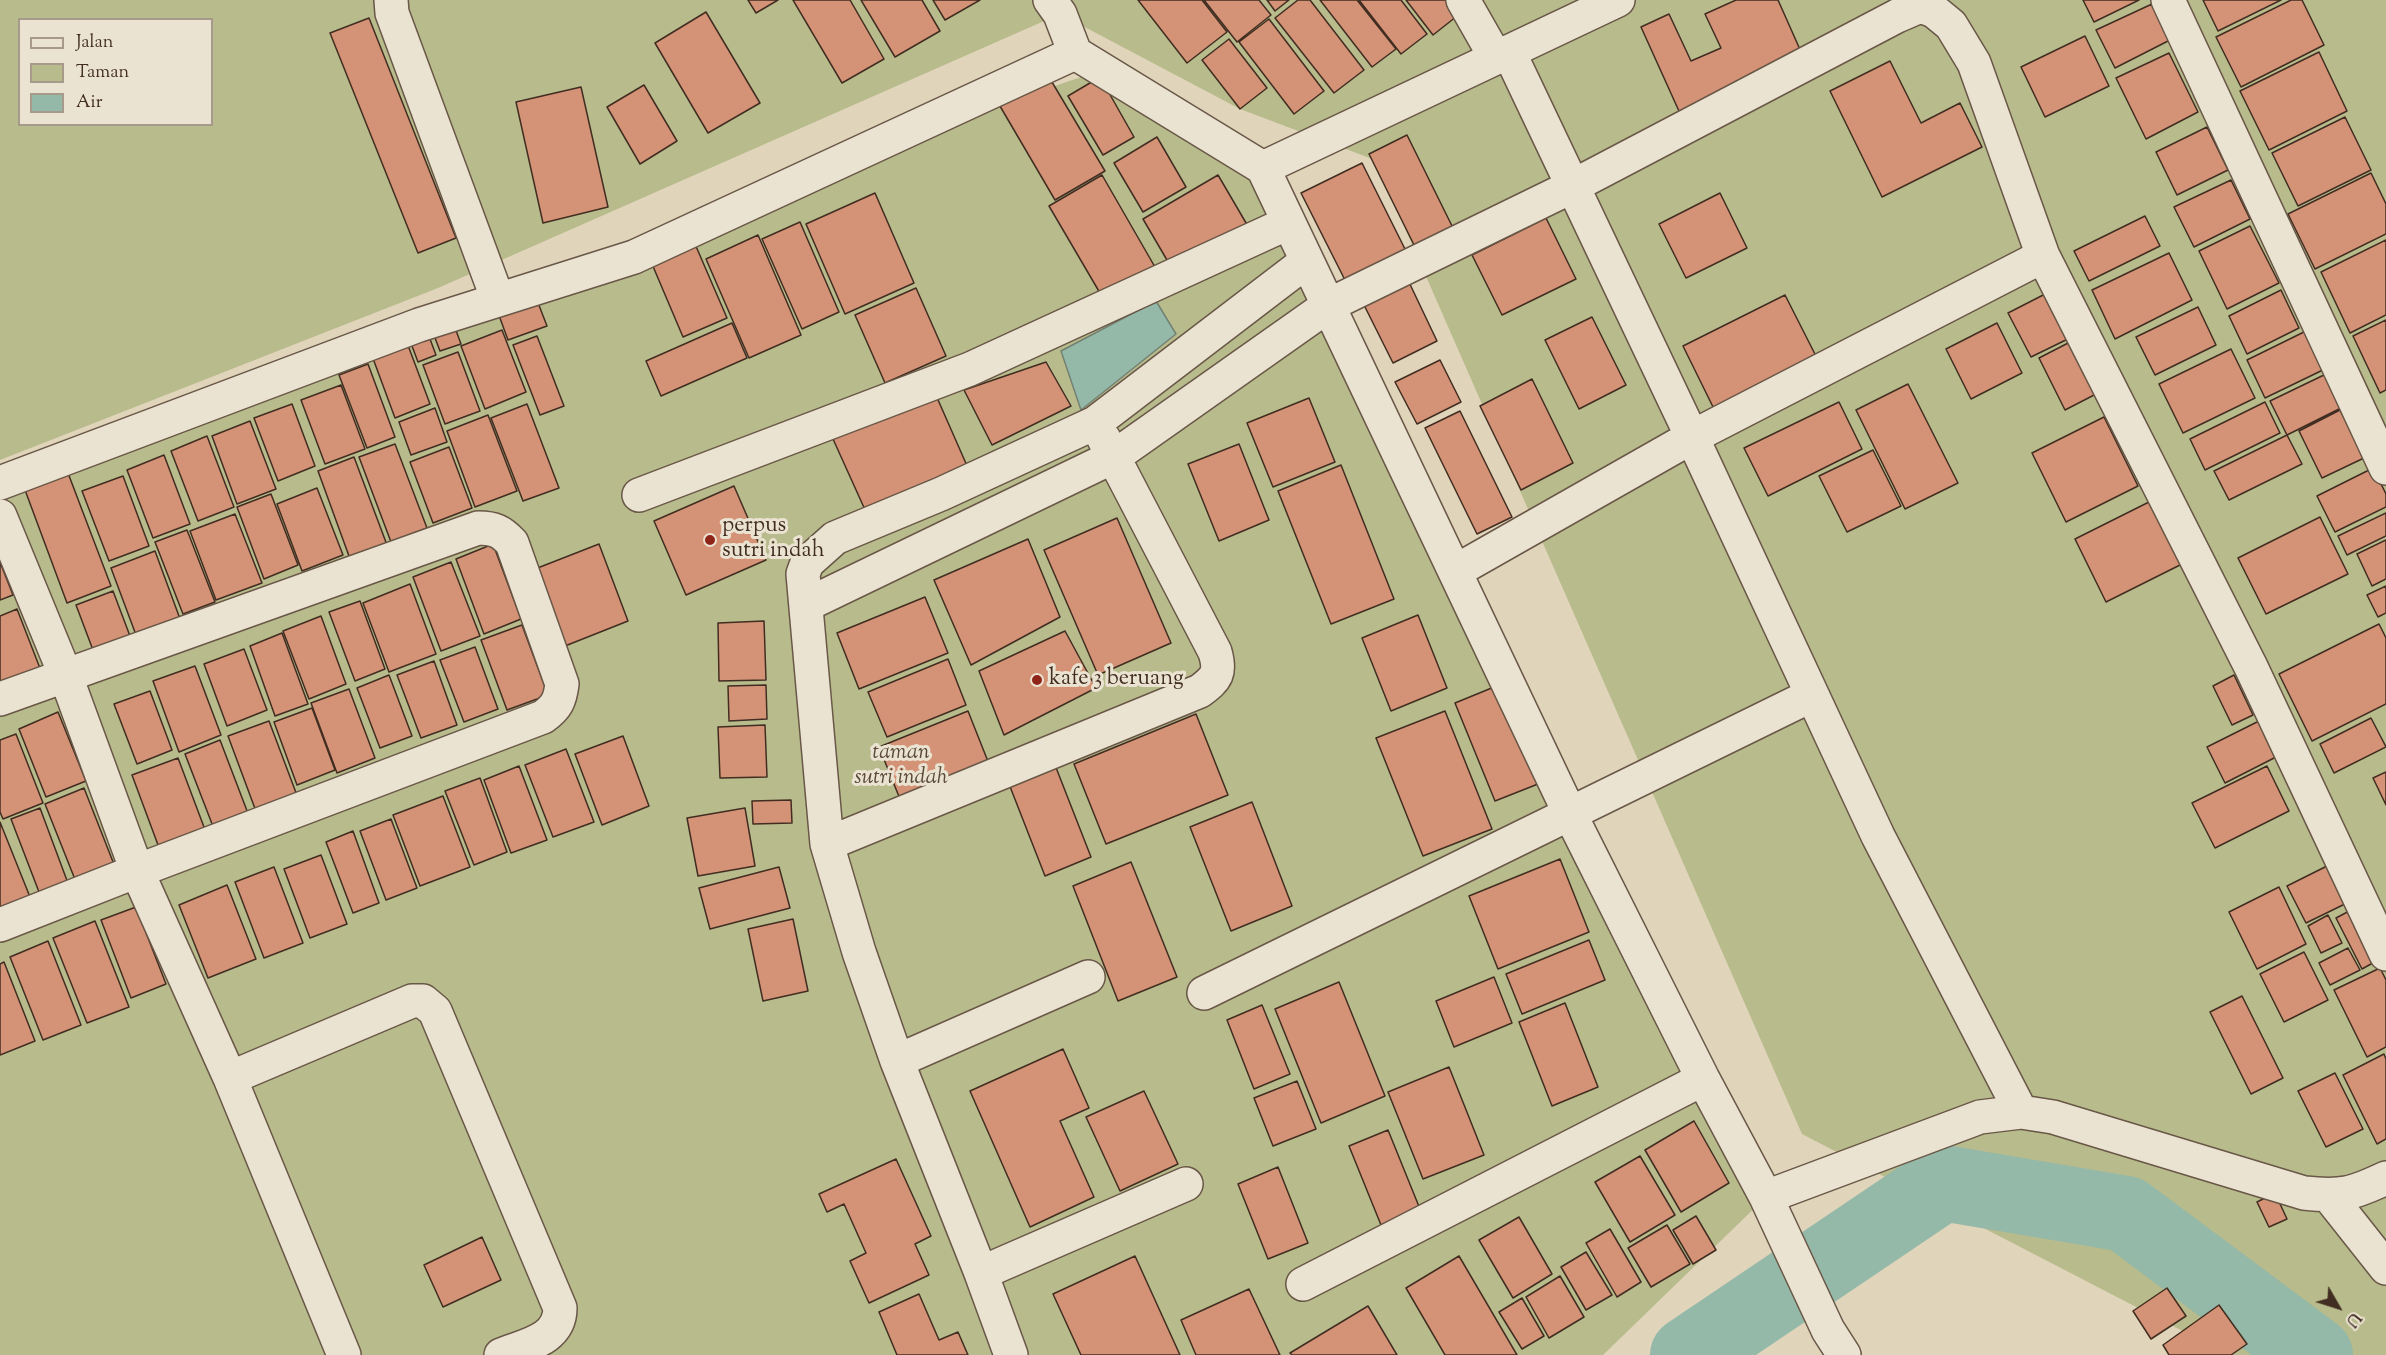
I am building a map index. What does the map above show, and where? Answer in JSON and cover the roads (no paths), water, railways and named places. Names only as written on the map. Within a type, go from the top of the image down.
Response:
[{"type":"street","points":[[391,0],[392,13],[498,300]]},
{"type":"street","points":[[1050,0],[1060,14],[1075,53],[1263,168],[1570,814],[1703,1079],[1766,1197],[1836,1343]]},
{"type":"street","points":[[1463,0],[1502,55],[1573,186],[1878,836],[2021,1112]]},
{"type":"street","points":[[1263,168],[1618,0]]},
{"type":"street","points":[[2168,0],[2374,413],[2386,468]]},
{"type":"street","points":[[806,604],[1115,456],[1329,305],[1573,186],[1896,16],[1920,6],[1934,11],[1951,25],[1974,63],[2043,256],[2251,667],[2386,954]]},
{"type":"street","points":[[0,483],[408,329],[634,257],[1075,53]]},
{"type":"street","points":[[639,495],[970,369],[1288,223]]},
{"type":"street","points":[[1456,571],[1692,437],[2043,256]]},
{"type":"street","points":[[1011,1355],[897,1061],[859,952],[827,844],[803,574],[807,563],[835,538],[941,494],[1095,423],[1307,261]]},
{"type":"street","points":[[827,844],[1200,691],[1214,680],[1220,666],[1215,652],[1115,456],[1095,423]]},
{"type":"street","points":[[0,516],[65,674],[137,871],[230,1078],[344,1355]]},
{"type":"street","points":[[0,699],[478,528],[493,528],[504,534],[512,543],[562,684],[560,701],[554,710],[543,717],[137,871],[0,926]]},
{"type":"street","points":[[1204,993],[1812,695]]},
{"type":"street","points":[[897,1061],[1088,976]]},
{"type":"street","points":[[230,1078],[412,1002],[423,1001],[435,1011],[560,1308],[560,1319],[551,1334],[501,1355]]},
{"type":"street","points":[[1303,1284],[1703,1079]]},
{"type":"street","points":[[1766,1197],[1980,1118],[2021,1112],[2053,1118],[2304,1193],[2329,1196],[2355,1192],[2386,1178]]},
{"type":"street","points":[[981,1273],[1186,1184]]},
{"type":"street","points":[[2329,1196],[2386,1268]]},
{"type":"water","points":[[1156,301],[1176,334],[1081,410],[1061,351]]},
{"type":"waterway","points":[[1688,1355],[1943,1183],[2126,1214],[2315,1355]]},
{"type":"place","name":"perpus sutri indah","points":[[710,540]]},
{"type":"place","name":"kafe 3 beruang","points":[[1037,680]]},
{"type":"park label","name":"taman sutri indah","points":[[901,766]]}]
